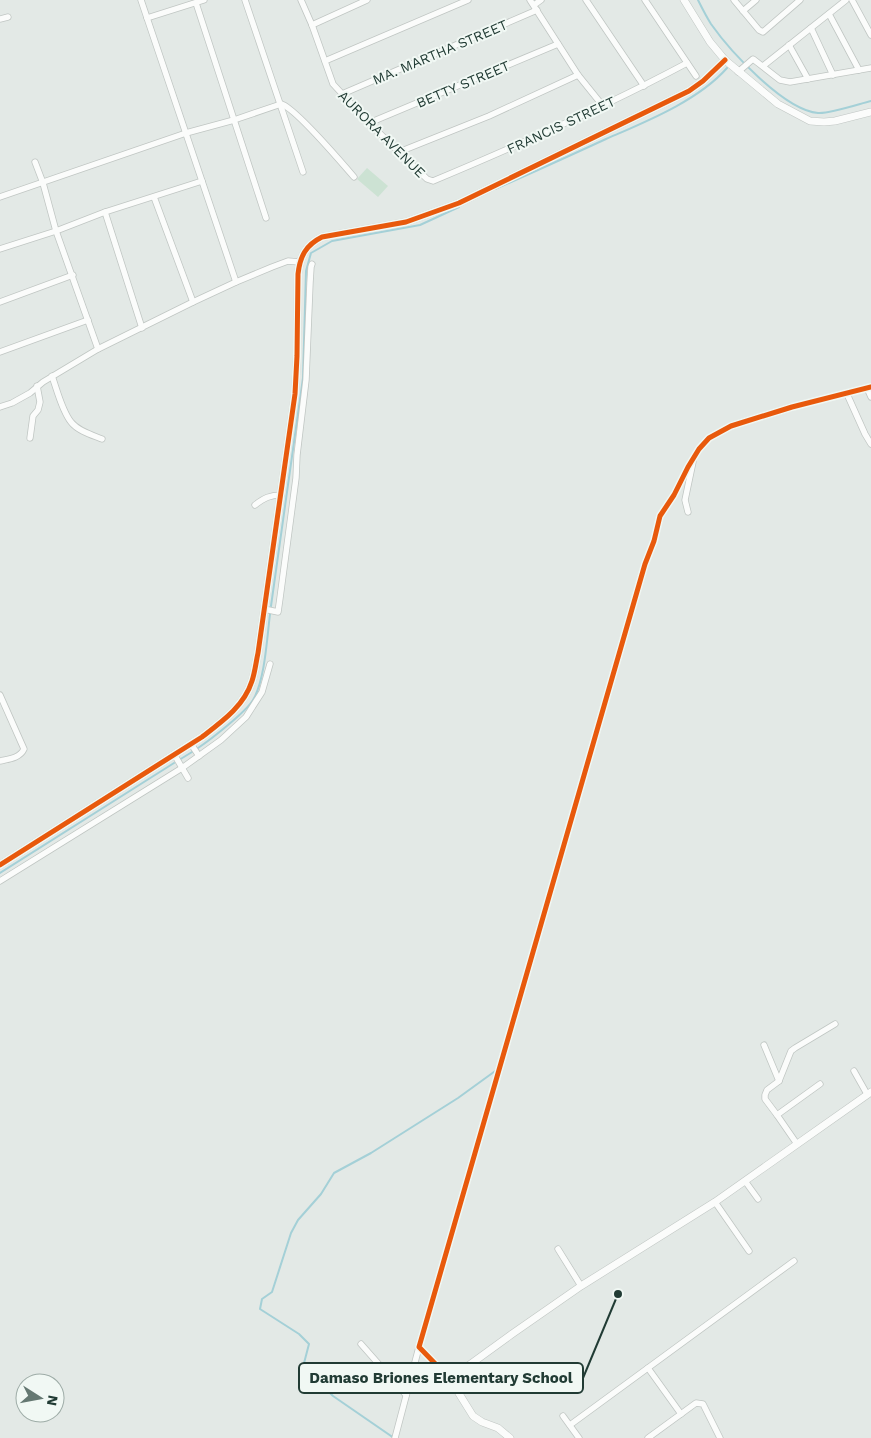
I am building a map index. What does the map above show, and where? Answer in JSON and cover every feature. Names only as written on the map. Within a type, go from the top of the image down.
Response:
[{"type":"street","points":[[141,0],[236,282]]},
{"type":"street","points":[[147,18],[204,0]]},
{"type":"street","points":[[245,0],[303,172]]},
{"type":"street","name":"AURORA AVENUE","points":[[301,0],[333,84],[369,123],[426,179],[433,181]]},
{"type":"street","points":[[312,25],[367,0]]},
{"type":"street","points":[[325,61],[468,0]]},
{"type":"street","name":"MA. MARTHA STREET","points":[[342,94],[534,5],[541,0]]},
{"type":"street","points":[[586,0],[644,86]]},
{"type":"street","points":[[645,0],[696,76]]},
{"type":"street","points":[[684,0],[710,42],[725,60],[740,70],[778,104],[810,121],[824,122],[871,112]]},
{"type":"street","points":[[734,0],[762,32],[800,0]]},
{"type":"street","points":[[742,11],[756,0]]},
{"type":"street","points":[[763,66],[846,0]]},
{"type":"street","points":[[852,0],[871,35]]},
{"type":"street","points":[[196,3],[266,218]]},
{"type":"street","points":[[534,5],[578,75],[603,106]]},
{"type":"street","points":[[829,14],[859,70]]},
{"type":"street","points":[[0,19],[8,17]]},
{"type":"street","points":[[811,28],[832,75]]},
{"type":"street","name":"BETTY STREET","points":[[369,123],[558,44]]},
{"type":"street","points":[[789,45],[808,79]]},
{"type":"street","points":[[740,70],[753,59],[780,80],[785,81],[871,68]]},
{"type":"street","points":[[0,865],[191,744],[222,722],[246,695],[255,669],[295,394],[299,262],[306,250],[322,237],[406,222],[459,203],[689,91],[703,81],[725,60]]},
{"type":"street","name":"FRANCIS STREET","points":[[433,181],[603,106],[687,63]]},
{"type":"street","points":[[399,152],[489,116],[578,75]]},
{"type":"street","points":[[0,198],[186,133],[234,120],[281,104],[286,105],[306,125],[354,177]]},
{"type":"street","points":[[35,162],[43,183],[56,231],[98,349]]},
{"type":"street","points":[[0,249],[202,180]]},
{"type":"street","points":[[154,197],[193,302]]},
{"type":"street","points":[[105,212],[142,328]]},
{"type":"street","points":[[0,407],[30,393],[52,376],[98,349],[193,302],[282,263],[288,261],[299,262]]},
{"type":"street","points":[[264,609],[278,612],[280,598],[305,392],[312,264]]},
{"type":"street","points":[[0,302],[73,275]]},
{"type":"street","points":[[0,352],[88,320]]},
{"type":"street","points":[[52,376],[71,422],[80,429],[102,439]]},
{"type":"street","points":[[30,438],[33,416],[38,410],[40,402],[37,386]]},
{"type":"street","points":[[395,1437],[419,1347],[660,516],[674,495],[699,449],[708,438],[731,426],[792,407],[869,388],[871,397]]},
{"type":"street","points":[[847,394],[871,444]]},
{"type":"street","points":[[688,512],[685,500],[694,458]]},
{"type":"street","points":[[256,505],[264,498],[280,495]]},
{"type":"street","points":[[0,881],[182,768],[221,740],[246,717],[262,692],[270,664]]},
{"type":"street","points":[[0,695],[24,750],[22,754],[0,761]]},
{"type":"street","points":[[191,744],[199,756]]},
{"type":"street","points":[[174,754],[188,778]]},
{"type":"street","points":[[797,1144],[765,1100],[765,1095],[767,1090],[779,1081],[788,1056],[795,1048],[834,1024]]},
{"type":"street","points":[[764,1045],[779,1081]]},
{"type":"street","points":[[450,1379],[581,1286],[715,1202],[869,1093],[854,1071]]},
{"type":"street","points":[[777,1115],[820,1084]]},
{"type":"street","points":[[745,1181],[758,1199]]},
{"type":"street","points":[[715,1202],[749,1251]]},
{"type":"street","points":[[558,1249],[581,1286]]},
{"type":"street","points":[[570,1425],[794,1261]]},
{"type":"street","points":[[362,1344],[406,1395]]},
{"type":"street","points":[[419,1347],[450,1379],[474,1416],[482,1422],[498,1428],[510,1438]]},
{"type":"street","points":[[648,1368],[681,1414]]},
{"type":"street","points":[[648,1438],[696,1403],[703,1404],[720,1438]]},
{"type":"street","points":[[563,1416],[579,1438]]},
{"type":"green space","points":[[367,168],[388,186],[378,197],[357,179]]},
{"type":"waterway","points":[[698,0],[711,24],[731,49],[759,78],[790,102],[804,109],[823,113],[871,101]]},
{"type":"waterway","points":[[495,189],[670,109],[701,91],[727,68]]},
{"type":"waterway","points":[[271,606],[303,378],[306,271],[311,253],[332,241],[420,225],[459,207]]},
{"type":"waterway","points":[[198,748],[236,718],[253,700],[263,670],[270,614]]},
{"type":"waterway","points":[[179,760],[192,752]]},
{"type":"waterway","points":[[0,873],[174,763]]},
{"type":"waterway","points":[[394,1438],[333,1396],[303,1367],[309,1344],[299,1334],[260,1309],[262,1299],[272,1292],[291,1233],[298,1220],[321,1194],[334,1173],[371,1153],[458,1098],[498,1069]]},
{"type":"cycle path","points":[[0,865],[202,737],[232,712],[248,690],[253,678],[258,653],[295,394],[298,274],[302,256],[308,247],[322,237],[406,222],[459,203],[689,91],[703,81],[725,60]]},
{"type":"cycle path","points":[[450,1379],[419,1347],[660,516],[674,495],[699,449],[709,438],[731,426],[792,407],[871,387]]},
{"type":"place","name":"Damaso Briones Elementary School","points":[[618,1294]]}]
